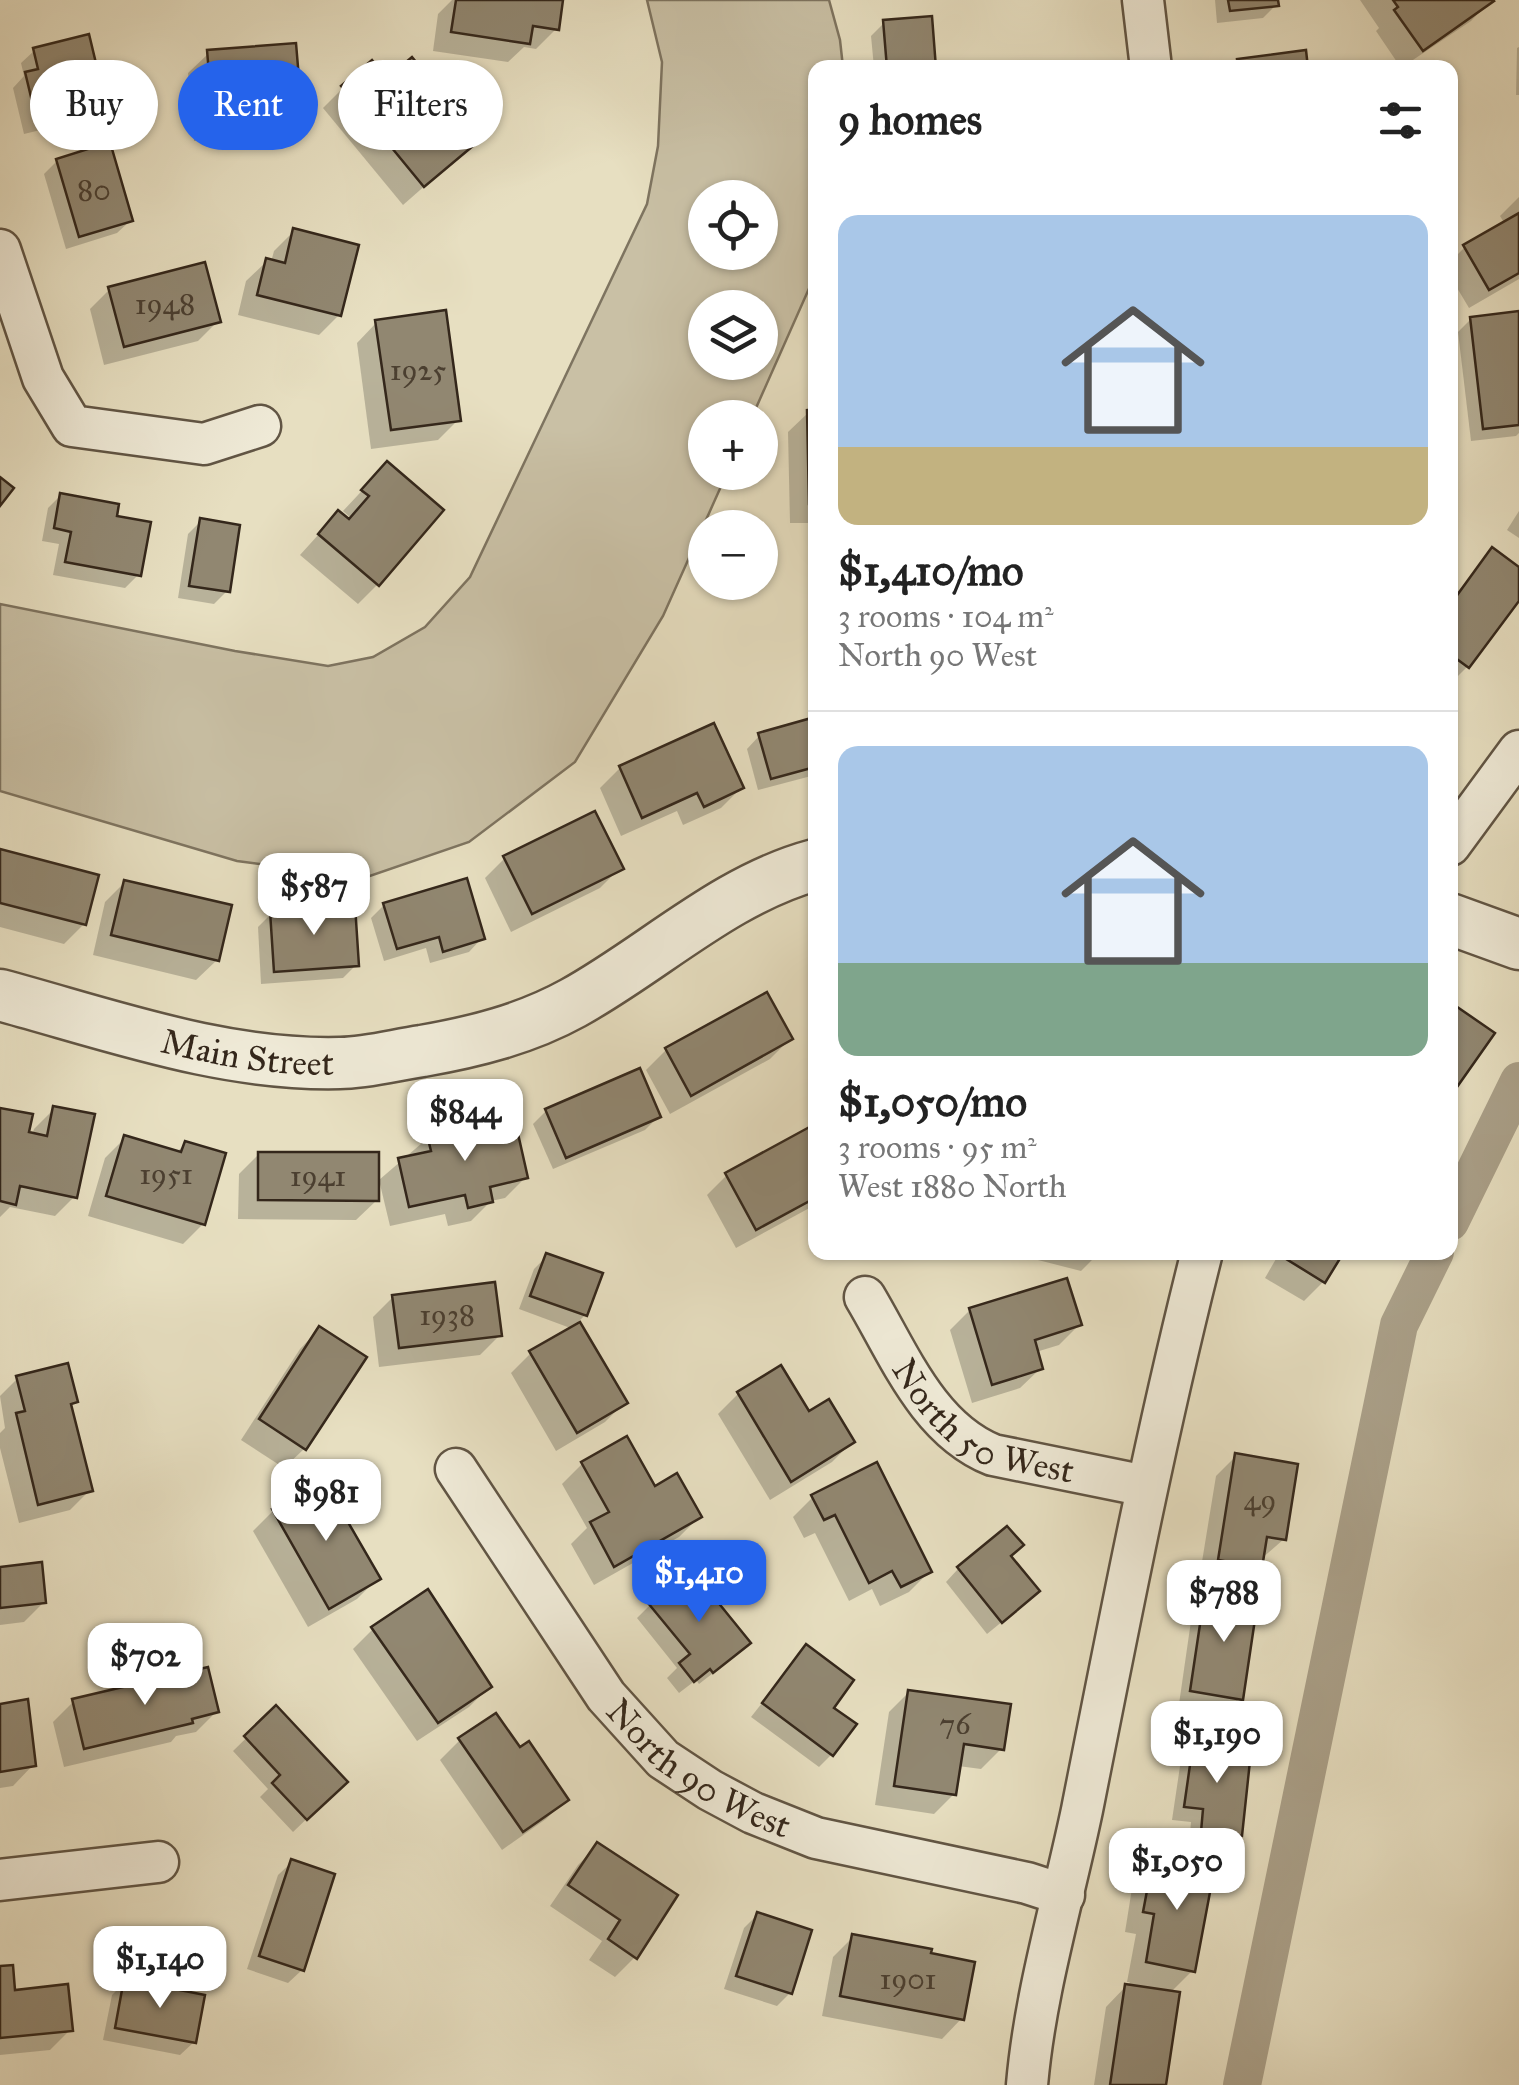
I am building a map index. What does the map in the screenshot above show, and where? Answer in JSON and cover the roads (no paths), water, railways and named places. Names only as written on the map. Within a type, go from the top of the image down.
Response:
[{"type":"street","points":[[1143,0],[1150,60]]},
{"type":"street","points":[[0,250],[43,378],[72,426],[204,444],[260,426]]},
{"type":"street","points":[[1458,834],[1519,751]]},
{"type":"street","name":"Main Street","points":[[0,995],[222,1055],[279,1062],[343,1063],[378,1058],[508,1032],[556,1011],[746,893],[808,867]]},
{"type":"street","points":[[1458,922],[1519,944]]},
{"type":"street","points":[[1027,2085],[1032,2029],[1064,1895],[1146,1486],[1200,1260]]},
{"type":"street","name":"North 50 West","points":[[866,1297],[922,1393],[947,1425],[971,1446],[1146,1486]]},
{"type":"street","name":"North 90 West","points":[[456,1469],[606,1696],[664,1759],[754,1813],[816,1838],[1027,1883],[1064,1895]]},
{"type":"street","points":[[0,1880],[158,1862]]},
{"type":"waterway","points":[[1458,1206],[1519,1081]]},
{"type":"waterway","points":[[1242,2085],[1399,1325],[1431,1260]]}]
